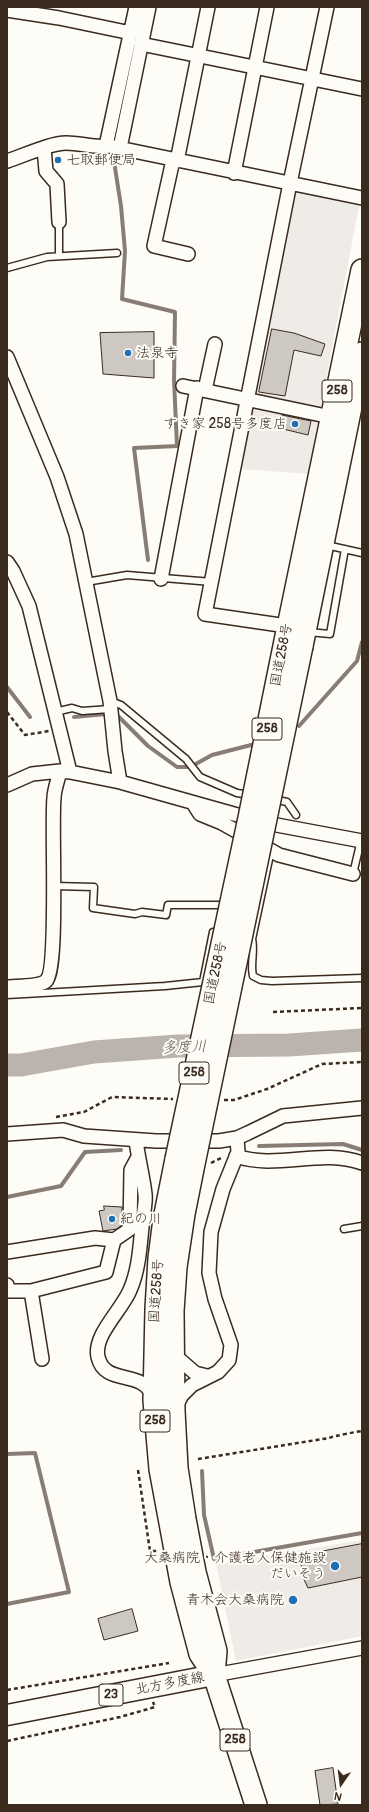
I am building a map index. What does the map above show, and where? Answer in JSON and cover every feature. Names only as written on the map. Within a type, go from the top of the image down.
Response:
[{"type":"highway","name":"国道258号","points":[[256,1805],[214,1675],[200,1654],[181,1582],[160,1469],[154,1400],[173,1311],[176,1267],[184,1214],[185,1159],[295,636],[331,417],[362,270]]},
{"type":"highway","name":"国道258号","points":[[295,636],[322,544],[362,353]]},
{"type":"highway","name":"国道258号","points":[[163,1353],[174,1411],[177,1468],[195,1572],[216,1651],[214,1675]]},
{"type":"main road","name":"北方多度線","points":[[7,1715],[214,1675]]},
{"type":"street","points":[[112,146],[136,7]]},
{"type":"street","points":[[112,146],[141,44],[149,7]]},
{"type":"street","points":[[188,254],[154,246],[164,196],[166,194],[175,160],[208,7]]},
{"type":"street","points":[[234,173],[267,7]]},
{"type":"street","points":[[295,636],[205,614],[246,400],[327,7]]},
{"type":"street","points":[[7,10],[52,16],[131,33]]},
{"type":"street","points":[[141,44],[362,89]]},
{"type":"street","points":[[7,161],[44,148],[66,143],[97,147],[112,146],[234,173],[362,198]]},
{"type":"street","points":[[44,148],[46,171],[57,184],[58,222]]},
{"type":"street","points":[[161,579],[201,389],[215,344]]},
{"type":"street","points":[[7,357],[57,477],[76,534],[110,705],[120,782]]},
{"type":"street","points":[[183,386],[331,417]]},
{"type":"street","points":[[7,562],[13,571],[29,606],[59,729],[65,772],[54,797],[53,952],[48,978],[39,984],[7,987]]},
{"type":"street","points":[[7,785],[32,774],[65,772],[120,782],[257,820],[362,841]]},
{"type":"street","points":[[192,802],[200,814],[222,823],[279,855],[352,874]]},
{"type":"street","points":[[7,1134],[63,1130],[84,1136],[136,1140],[219,1141],[237,1138],[283,1116],[362,1108]]},
{"type":"street","points":[[174,1411],[182,1395],[192,1385],[207,1376],[218,1372],[229,1360],[230,1345],[208,1273],[211,1232],[223,1188],[238,1152],[237,1138]]},
{"type":"street","points":[[136,1140],[146,1195],[138,1263],[130,1290],[100,1340],[98,1349],[99,1359],[104,1368],[121,1378],[132,1378],[142,1382],[150,1389],[154,1400]]},
{"type":"street","points":[[236,1156],[257,1162],[326,1157],[362,1163]]},
{"type":"street","points":[[7,1252],[95,1238],[114,1240],[130,1229],[131,1170],[138,1157]]},
{"type":"street","points":[[7,1286],[8,1291],[31,1291],[106,1272],[114,1240]]},
{"type":"street","points":[[31,1291],[42,1359]]},
{"type":"street","points":[[132,1378],[163,1353],[195,1373],[207,1376]]},
{"type":"street","points":[[214,1675],[362,1648]]},
{"type":"lane","points":[[58,222],[59,255]]},
{"type":"lane","points":[[7,268],[59,255],[117,253]]},
{"type":"lane","points":[[322,544],[362,553]]},
{"type":"lane","points":[[295,636],[330,634],[345,549]]},
{"type":"lane","points":[[86,582],[127,575],[212,582]]},
{"type":"lane","points":[[55,712],[72,708],[82,711],[121,704],[186,759],[200,777],[237,793],[258,797]]},
{"type":"lane","points":[[266,798],[287,802],[296,815]]},
{"type":"lane","points":[[352,874],[362,841]]},
{"type":"lane","points":[[271,850],[252,939],[254,947],[252,970],[257,979],[272,981],[362,978]]},
{"type":"lane","points":[[54,886],[94,887],[93,908],[135,914],[142,912],[166,915],[168,905],[237,905]]},
{"type":"lane","points":[[244,905],[260,905]]},
{"type":"lane","points":[[7,995],[165,986],[203,982],[213,932],[231,934]]},
{"type":"lane","points":[[238,936],[252,939]]},
{"type":"lane","points":[[344,1230],[362,1226]]},
{"type":"path","points":[[7,712],[25,735],[59,729]]},
{"type":"path","points":[[273,1012],[362,1008]]},
{"type":"path","points":[[198,1459],[341,1436],[362,1431]]},
{"type":"path","points":[[138,1470],[150,1551],[174,1550]]},
{"type":"path","points":[[7,1690],[169,1663]]},
{"type":"path","points":[[7,1741],[120,1717],[155,1707],[150,1687]]},
{"type":"shaded area","points":[[295,190],[359,206],[308,474],[241,469],[274,285]]},
{"type":"shaded area","name":"青木会大桑病院","points":[[362,1540],[362,1636],[236,1661],[216,1564]]},
{"type":"building","points":[[272,329],[294,333],[325,344],[321,356],[294,350],[285,396],[259,392]]},
{"type":"building","name":"法泉寺","points":[[154,332],[154,378],[103,374],[100,333]]},
{"type":"building","name":"すき家 258号多度店","points":[[282,415],[311,421],[308,435],[279,428]]},
{"type":"building","name":"紀の川","points":[[104,1206],[122,1207],[122,1225],[117,1229],[103,1231],[99,1211],[104,1210]]},
{"type":"building","points":[[362,1544],[362,1577],[308,1588],[302,1575],[304,1574],[298,1556]]},
{"type":"building","points":[[132,1609],[138,1631],[104,1640],[98,1619]]},
{"type":"building","points":[[333,1768],[338,1804],[320,1805],[315,1771]]},
{"type":"waterway","points":[[123,99],[113,155],[121,206],[125,251],[122,299],[175,312],[174,380],[177,446],[134,448],[148,560]]},
{"type":"waterway","points":[[299,726],[357,661],[362,642]]},
{"type":"waterway","points":[[7,687],[30,717]]},
{"type":"waterway","points":[[74,717],[106,714]]},
{"type":"waterway","points":[[117,715],[148,746],[177,767],[187,767]]},
{"type":"waterway","points":[[194,765],[212,755],[255,744]]},
{"type":"waterway","name":"多度川","points":[[7,1065],[21,1065],[94,1052],[178,1046],[289,1045],[362,1040]]},
{"type":"waterway","points":[[259,1146],[343,1144],[362,1150]]},
{"type":"waterway","points":[[7,1197],[61,1186],[85,1152],[121,1150]]},
{"type":"waterway","points":[[7,1454],[35,1453],[69,1592],[7,1604]]},
{"type":"waterway","points":[[202,1471],[204,1515],[214,1559],[362,1533]]},
{"type":"place","name":"七取郵便局","points":[[58,160]]},
{"type":"place","name":"法泉寺","points":[[128,353]]},
{"type":"place","name":"すき家 258号多度店","points":[[295,424]]},
{"type":"place","name":"紀の川","points":[[112,1219]]},
{"type":"place","name":"大桑病院・介護老人保健施設 だいそう","points":[[335,1566]]},
{"type":"place","name":"青木会大桑病院","points":[[293,1600]]}]
